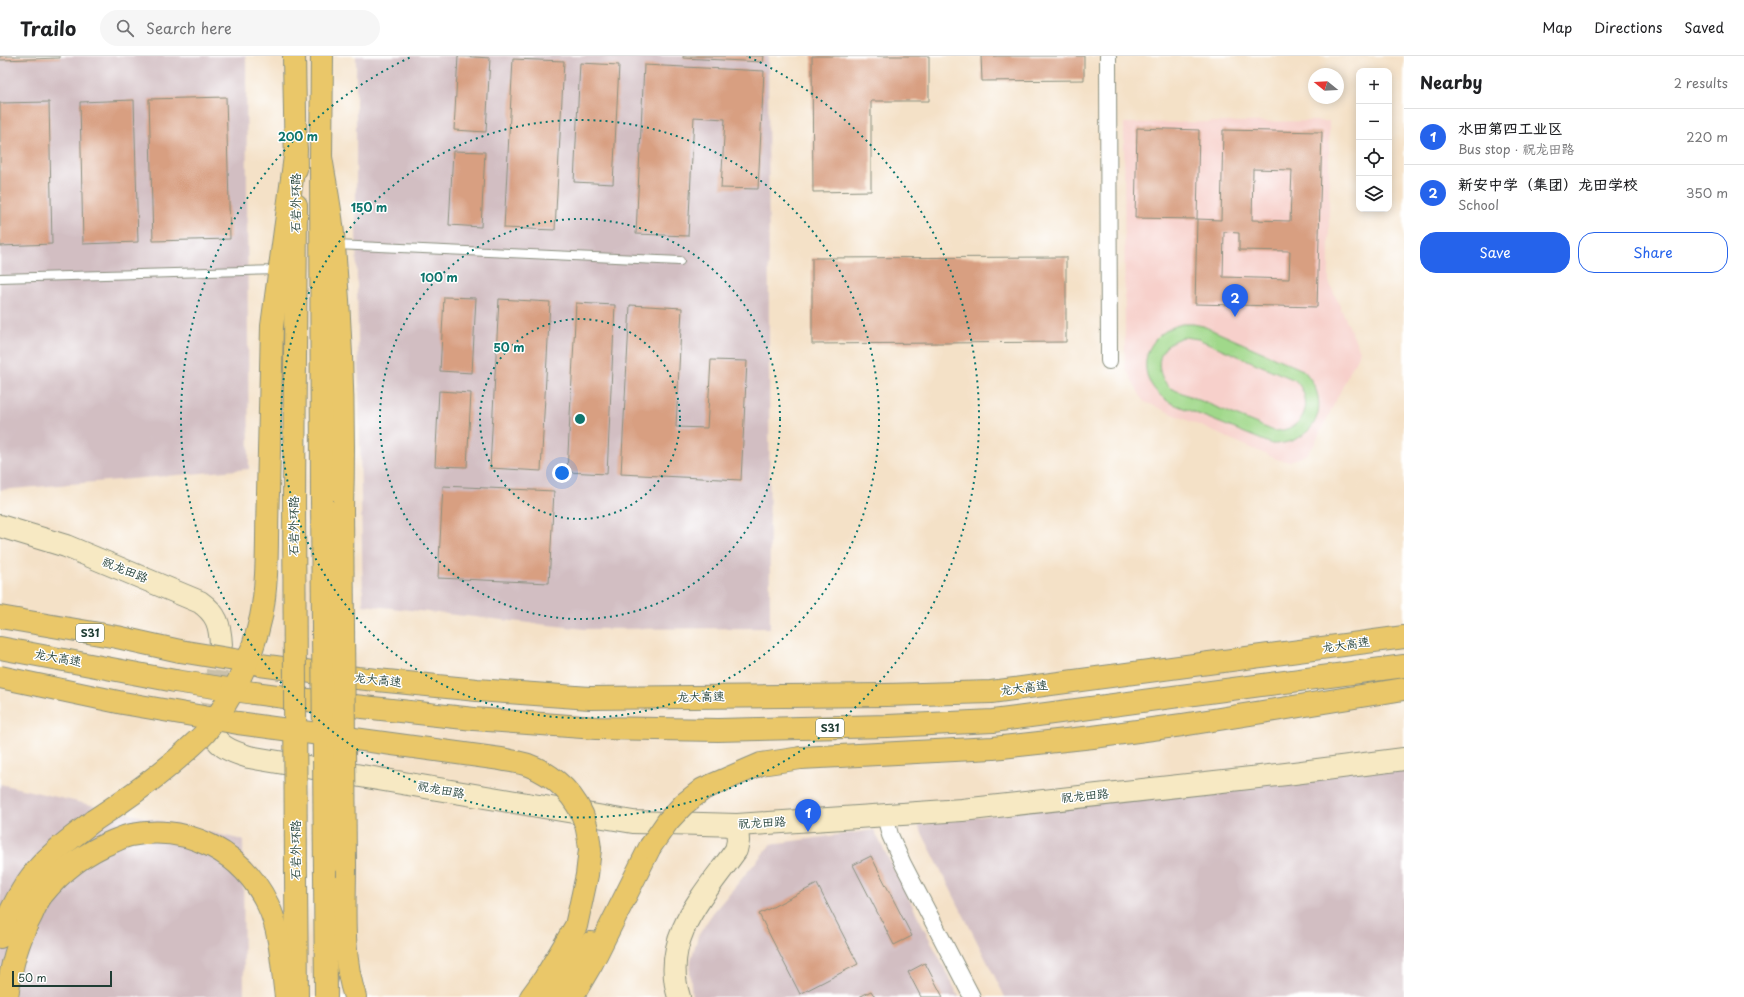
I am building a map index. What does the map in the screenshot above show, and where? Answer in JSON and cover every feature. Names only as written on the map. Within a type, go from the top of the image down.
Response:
[{"type":"main road","name":"石岩外环路","points":[[294,56],[296,148],[294,501],[297,997]]},
{"type":"main road","name":"石岩外环路","points":[[322,56],[322,500],[326,997]]},
{"type":"main road","points":[[2,929],[20,892],[32,876],[67,841],[167,768],[204,734],[226,702],[241,675],[260,617],[265,588],[272,326],[296,148]]},
{"type":"main road","points":[[321,157],[334,244],[341,378],[343,470],[345,935],[349,980],[355,997]]},
{"type":"main road","name":"龙大高速","points":[[0,617],[117,637],[260,665],[358,678],[477,690],[590,698],[886,695],[991,692],[1404,637]]},
{"type":"main road","name":"龙大高速","points":[[0,648],[254,693],[354,706],[481,719],[596,728],[733,730],[888,726],[993,721],[1404,666]]},
{"type":"main road","points":[[0,677],[123,703],[238,723],[501,759],[528,765],[549,776],[560,784],[577,804],[586,825],[590,849],[587,875],[576,926],[547,988],[521,997]]},
{"type":"main road","points":[[572,997],[650,847],[668,821],[684,804],[703,789],[761,764],[801,758],[993,748],[1094,737],[1182,725],[1404,689]]},
{"type":"main road","points":[[7,997],[12,964],[24,929],[41,896],[68,868],[94,849],[130,835],[166,832],[197,838],[226,854],[251,879],[268,905],[279,943],[286,997]]},
{"type":"main road","points":[[531,997],[563,977],[621,904]]},
{"type":"street","points":[[1108,56],[1109,361]]},
{"type":"street","name":"祝龙田路","points":[[0,526],[66,546],[200,602],[210,609],[217,620],[221,633],[221,645]]},
{"type":"street","name":"祝龙田路","points":[[209,725],[212,735],[220,744],[233,752],[249,757],[633,822],[737,825],[962,810],[1286,774],[1404,759]]},
{"type":"street","points":[[885,816],[890,835],[903,864],[972,997]]},
{"type":"street","points":[[679,997],[673,974],[674,956],[678,939],[684,924],[694,908],[736,850],[738,841],[737,825]]},
{"type":"lane","points":[[334,244],[680,261]]},
{"type":"lane","points":[[0,278],[280,270]]},
{"type":"shaded area","points":[[0,56],[246,56],[249,469],[0,490]]},
{"type":"shaded area","points":[[356,56],[768,56],[770,628],[585,629],[363,605],[356,230]]},
{"type":"shaded area","points":[[1329,121],[1329,282],[1360,351],[1314,445],[1308,453],[1299,458],[1289,461],[1279,460],[1143,401],[1125,367],[1124,123]]},
{"type":"shaded area","points":[[1404,759],[1404,997],[1005,997],[918,825]]},
{"type":"shaded area","points":[[0,784],[243,840],[244,997],[0,997]]},
{"type":"shaded area","points":[[874,830],[959,997],[692,997],[690,973],[691,960],[698,936],[712,914],[771,844]]},
{"type":"green space","points":[[1182,324],[1203,326],[1303,370],[1312,382],[1318,395],[1319,407],[1316,419],[1310,429],[1300,437],[1288,442],[1272,444],[1171,403],[1159,394],[1150,383],[1146,371],[1146,359],[1150,348],[1157,338],[1168,330]],"holes":[[[1184,337],[1198,339],[1295,380],[1305,397],[1304,414],[1299,421],[1293,426],[1284,430],[1274,431],[1170,388],[1164,381],[1159,365],[1163,351],[1175,340]]]},
{"type":"building","points":[[0,56],[60,56],[60,58],[0,60]]},
{"type":"building","points":[[458,56],[490,58],[486,132],[454,130]]},
{"type":"building","points":[[683,56],[764,56],[763,62],[683,58]]},
{"type":"building","points":[[812,56],[929,56],[929,101],[871,101],[871,191],[813,192]]},
{"type":"building","points":[[981,56],[1084,56],[1084,80],[982,81]]},
{"type":"building","points":[[513,59],[564,61],[555,230],[504,228]]},
{"type":"building","points":[[580,63],[619,65],[613,184],[574,182]]},
{"type":"building","points":[[644,65],[764,71],[758,189],[721,188],[725,119],[694,117],[688,236],[636,234]]},
{"type":"building","points":[[226,97],[230,239],[153,241],[149,99]]},
{"type":"building","points":[[134,100],[138,242],[83,244],[80,102]]},
{"type":"building","points":[[49,102],[52,244],[0,246],[0,103]]},
{"type":"building","points":[[1137,128],[1199,130],[1197,219],[1135,218]]},
{"type":"building","points":[[1223,130],[1322,132],[1317,307],[1195,304],[1197,219],[1221,220]],"holes":[[[1253,169],[1292,170],[1290,221],[1252,220]],[[1224,232],[1239,233],[1239,250],[1290,251],[1289,279],[1223,277]]]},
{"type":"building","points":[[453,151],[485,152],[481,227],[449,225]]},
{"type":"building","points":[[1066,257],[1066,342],[812,344],[812,258]]},
{"type":"building","points":[[444,297],[476,298],[472,373],[440,371]]},
{"type":"building","points":[[499,299],[550,302],[541,471],[490,468]]},
{"type":"building","points":[[576,303],[615,305],[607,474],[567,472]]},
{"type":"building","points":[[630,305],[682,308],[676,427],[707,428],[711,360],[747,361],[741,480],[621,474]]},
{"type":"building","points":[[439,391],[471,393],[467,467],[435,466]]},
{"type":"building","points":[[443,486],[554,491],[549,583],[438,578]]},
{"type":"building","points":[[871,856],[912,936],[894,945],[853,865]]},
{"type":"building","points":[[817,884],[858,964],[800,994],[759,914]]},
{"type":"building","points":[[925,963],[943,997],[921,997],[908,972]]},
{"type":"building","points":[[871,991],[875,997],[859,997]]},
{"type":"tunnel","points":[[209,725],[221,645]]},
{"type":"place","name":"新安中学（集团）龙田学校","points":[[1235,317]]},
{"type":"place","name":"水田第四工业区","points":[[808,832]]}]
